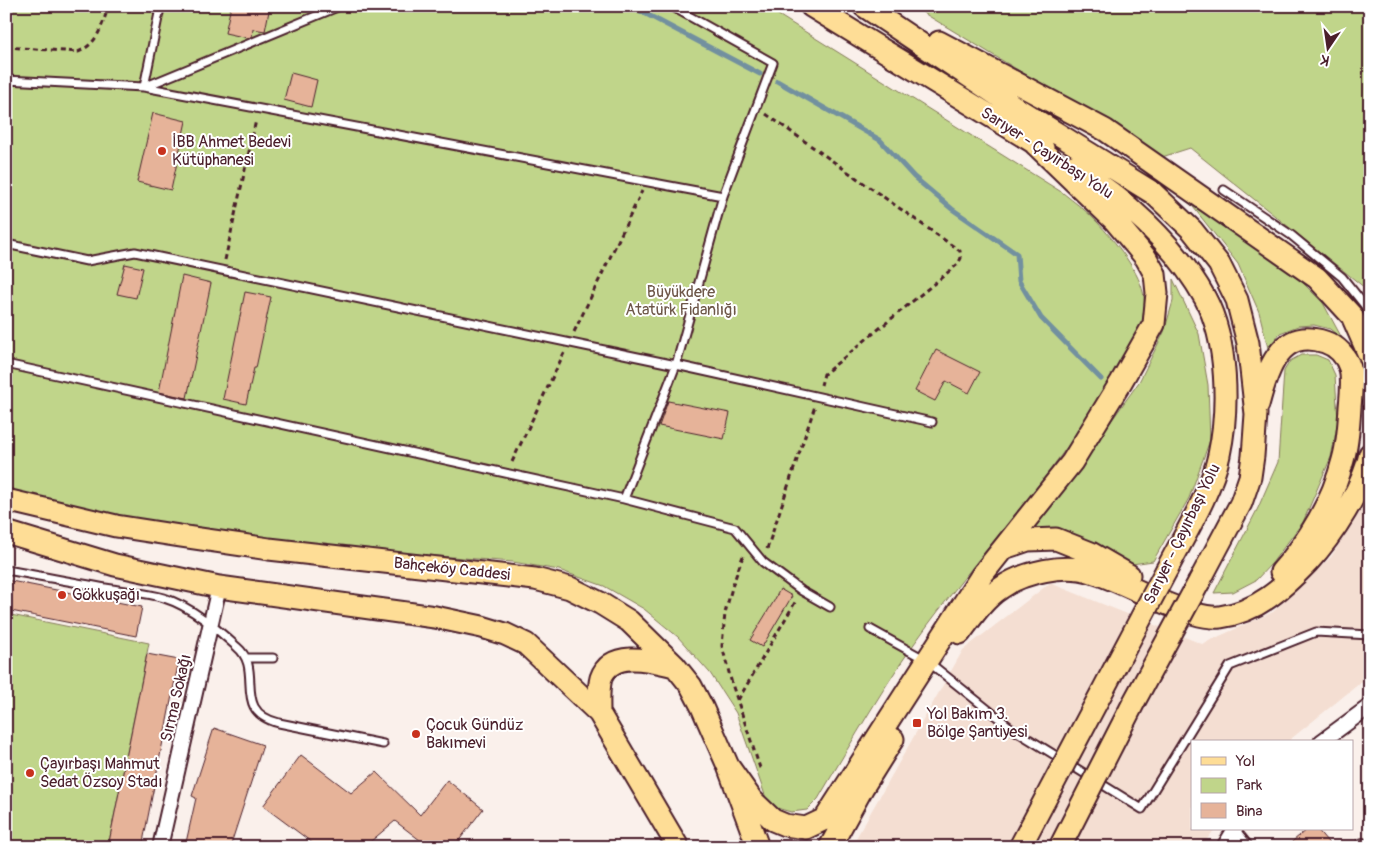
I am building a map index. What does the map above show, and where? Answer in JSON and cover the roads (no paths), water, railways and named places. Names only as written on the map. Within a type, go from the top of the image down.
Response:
[{"type":"main road","name":"Sarıyer - Çayırbaşı Yolu","points":[[811,6],[1081,172],[1134,212],[1181,261],[1206,300],[1216,328],[1223,363],[1226,412],[1219,456],[1208,486],[1167,569],[1020,847]]},
{"type":"main road","name":"Sarıyer - Çayırbaşı Yolu","points":[[864,6],[1021,111],[1153,193],[1192,230],[1219,264],[1237,300],[1248,343],[1256,414],[1253,456],[1247,486],[1241,503],[1135,700],[1060,847]]},
{"type":"main road","points":[[875,6],[994,72],[1105,130],[1318,278],[1352,316],[1370,357]]},
{"type":"main road","points":[[830,847],[982,575],[1072,462],[1122,382],[1154,324],[1157,293],[1155,274],[1140,251],[1115,221],[1033,142]]},
{"type":"main road","points":[[1004,548],[1028,540],[1056,539],[1091,553],[1119,570],[1176,598],[1217,605],[1233,602],[1257,592],[1274,581],[1312,530],[1328,501],[1344,459],[1351,395],[1350,368],[1341,351],[1328,343],[1313,338],[1297,340],[1285,346],[1274,359],[1264,382],[1256,414]]},
{"type":"main road","points":[[728,766],[752,800],[773,820],[785,825],[806,828],[825,819],[932,664],[982,604],[1000,588],[1016,579],[1056,568],[1090,571],[1191,613],[1218,618],[1256,606],[1287,584],[1321,548],[1353,497],[1370,454]]},
{"type":"main road","name":"Bahçeköy Caddesi","points":[[6,500],[116,526],[269,549],[535,579],[570,588],[629,621],[675,666],[690,686],[702,706],[728,766],[758,847]]},
{"type":"main road","points":[[6,532],[114,564],[220,587],[435,617],[504,634],[526,644],[599,713],[678,847]]},
{"type":"main road","points":[[599,713],[600,682],[610,665],[623,659],[642,659],[675,666]]},
{"type":"street","name":"Sırma Sokağı","points":[[160,847],[220,587]]},
{"type":"street","points":[[1324,740],[1370,706]]},
{"type":"street","points":[[1224,847],[1234,831],[1245,847]]},
{"type":"lane","points":[[144,87],[158,13],[154,6]]},
{"type":"lane","points":[[144,87],[340,6]]},
{"type":"lane","points":[[624,499],[676,365],[723,196],[773,63],[671,6]]},
{"type":"lane","points":[[6,80],[144,87],[723,196]]},
{"type":"lane","points":[[1224,190],[1291,235],[1342,277],[1370,312]]},
{"type":"lane","points":[[6,244],[87,261],[134,252],[676,365],[932,422]]},
{"type":"lane","points":[[6,364],[624,499],[734,528],[763,562],[802,591],[830,607]]},
{"type":"lane","points":[[6,570],[164,598],[192,611],[242,651],[249,670],[252,705],[265,718],[383,744]]},
{"type":"lane","points":[[870,628],[932,664],[1011,728],[1142,809],[1230,666],[1316,632],[1370,635]]},
{"type":"lane","points":[[246,658],[273,658]]},
{"type":"waterway","points":[[631,6],[760,74]]},
{"type":"waterway","points":[[777,81],[880,140],[914,177],[952,209],[1017,254],[1019,281],[1041,318],[1101,379]]},
{"type":"place","name":"İBB Ahmet Bedevi Kütüphanesi","points":[[162,151]]},
{"type":"place","name":"Gökkuşağı","points":[[62,595]]},
{"type":"place","name":"Yol Bakım 3. Bölge Şantiyesi","points":[[917,723]]},
{"type":"place","name":"Çocuk Gündüz Bakımevi","points":[[416,734]]},
{"type":"place","name":"Çayırbaşı Mahmut Sedat Özsoy Stadı","points":[[30,773]]},
{"type":"park label","name":"Büyükdere Atatürk Fidanlığı","points":[[681,301]]}]
